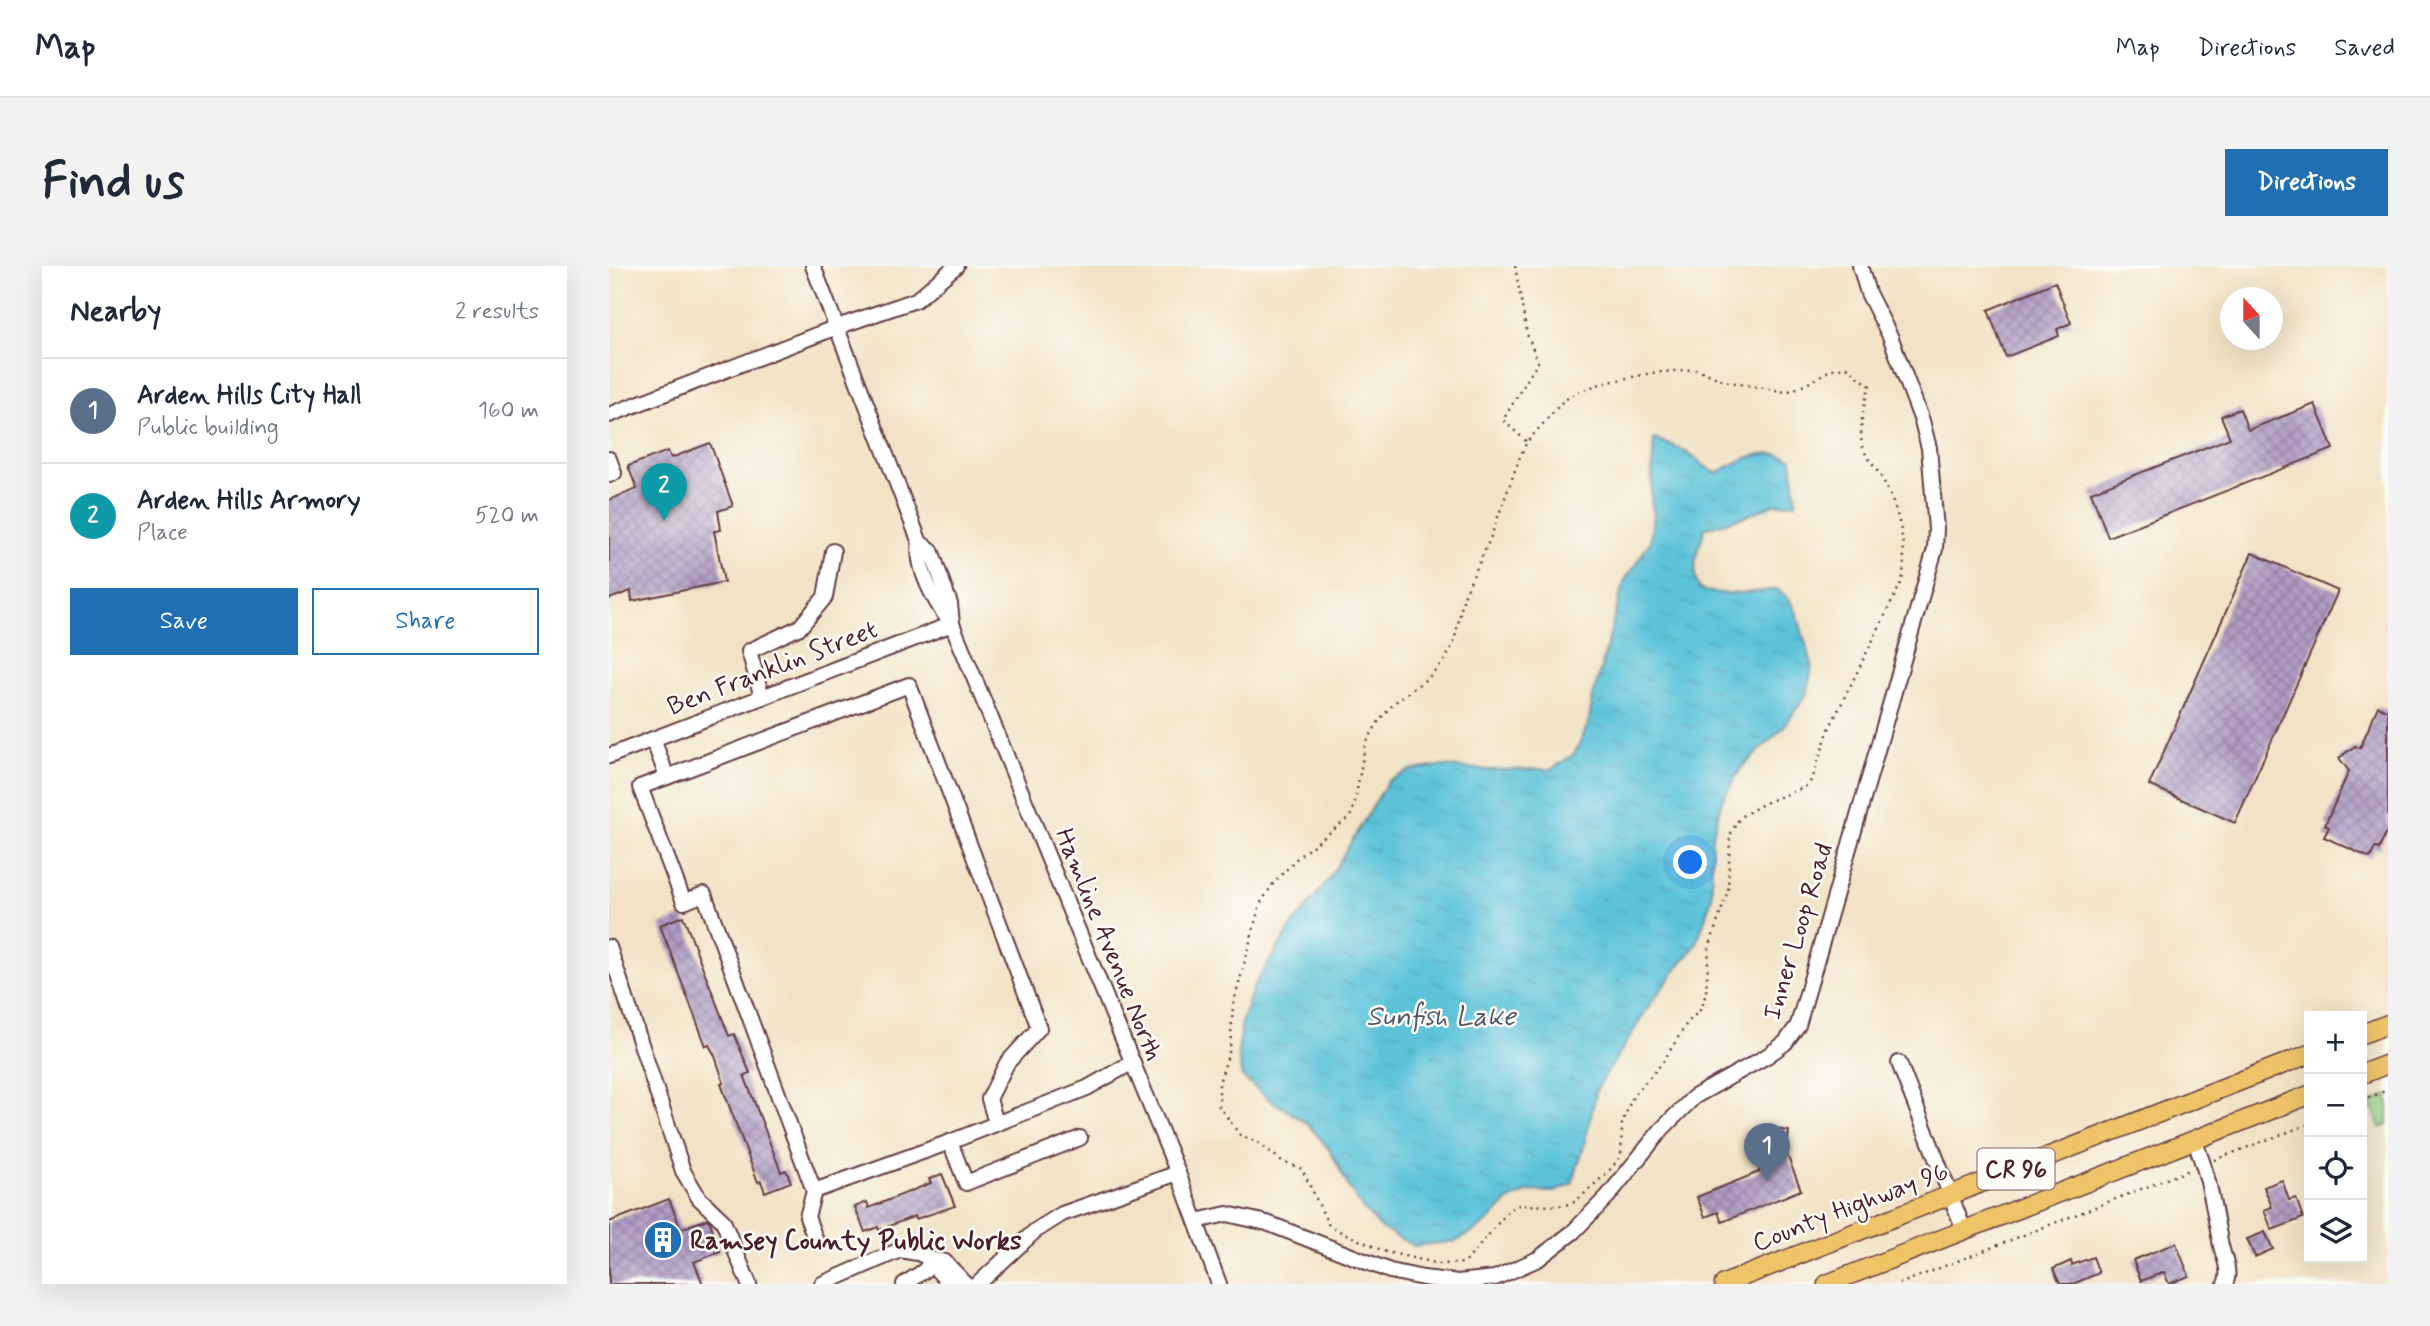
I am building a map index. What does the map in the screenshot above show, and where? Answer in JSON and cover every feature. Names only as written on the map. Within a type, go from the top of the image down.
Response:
[{"type":"main road","points":[[2367,1032],[2388,1024]]},
{"type":"main road","name":"County Highway 96","points":[[1724,1284],[2304,1057]]},
{"type":"main road","points":[[2367,1072],[2388,1064]]},
{"type":"main road","name":"CR 96","points":[[1826,1284],[2304,1097]]},
{"type":"street","name":"Hamline Avenue North","points":[[813,266],[921,543],[931,550],[950,604],[952,624],[1178,1173],[1219,1284]]},
{"type":"street","points":[[609,415],[837,327],[916,300],[956,266]]},
{"type":"street","name":"Inner Loop Road","points":[[1196,1221],[1227,1214],[1267,1223],[1390,1271],[1423,1278],[1458,1282],[1496,1278],[1538,1259],[1573,1232],[1608,1196],[1662,1129],[1694,1097],[1785,1043],[1797,1025],[1935,549],[1936,530],[1929,448],[1922,421],[1890,336],[1868,293],[1860,266]]},
{"type":"street","points":[[609,459],[614,473],[609,475]]},
{"type":"street","points":[[762,697],[749,651],[800,627],[825,597],[833,551]]},
{"type":"street","name":"Ben Franklin Street","points":[[609,756],[952,624]]},
{"type":"street","points":[[816,1241],[807,1217],[814,1191],[704,894],[684,902],[640,788],[909,685],[1039,1028],[1007,1063],[989,1099],[996,1123]]},
{"type":"street","points":[[653,739],[667,777]]},
{"type":"street","points":[[609,947],[683,1171],[699,1198],[723,1221],[749,1284]]},
{"type":"street","points":[[814,1191],[950,1142],[1087,1088],[1133,1062]]},
{"type":"street","points":[[1899,1063],[1964,1230]]},
{"type":"street","points":[[950,1142],[967,1183],[1080,1138]]},
{"type":"street","points":[[2194,1140],[2213,1196],[2227,1268],[2225,1284]]},
{"type":"street","points":[[978,1284],[1035,1231],[1062,1214],[1178,1173]]},
{"type":"street","points":[[822,1284],[900,1250],[945,1262],[966,1284]]},
{"type":"street","points":[[904,1284],[924,1271],[933,1260]]},
{"type":"street","points":[[933,1260],[937,1270],[950,1284]]},
{"type":"path","points":[[1515,266],[1527,334],[1538,362],[1503,420],[1527,442]]},
{"type":"path","points":[[1847,368],[1870,386],[1865,400],[1862,445],[1885,483],[1895,510],[1903,540],[1905,563],[1902,581],[1829,729],[1808,785],[1740,817],[1730,835],[1728,890],[1709,948],[1706,992],[1702,1008],[1687,1023],[1663,1062],[1633,1096],[1622,1123],[1621,1156],[1608,1172],[1575,1202],[1562,1206],[1518,1205],[1510,1209],[1465,1263],[1440,1264],[1386,1252],[1328,1224],[1303,1169],[1282,1161],[1257,1142],[1240,1135],[1219,1106],[1219,1083],[1230,1049],[1233,1006],[1260,904],[1273,884],[1299,856],[1350,817],[1355,807],[1365,745],[1380,719],[1394,703],[1429,677],[1445,660],[1454,642],[1464,596],[1490,540],[1527,442],[1563,401],[1600,384],[1651,373],[1697,369],[1724,381],[1786,392],[1832,369],[1847,368]]},
{"type":"path","points":[[2367,1098],[2388,1090]]},
{"type":"path","points":[[1899,1284],[2304,1126]]},
{"type":"green space","points":[[2388,1095],[2388,1125],[2380,1128],[2371,1102]]},
{"type":"water","name":"Sunfish Lake","points":[[1654,439],[1683,450],[1717,473],[1744,459],[1763,454],[1773,453],[1792,459],[1796,503],[1774,504],[1746,516],[1705,528],[1696,559],[1695,576],[1700,590],[1748,593],[1777,589],[1789,599],[1796,611],[1812,665],[1808,692],[1783,728],[1741,768],[1722,800],[1712,837],[1712,897],[1696,945],[1653,1000],[1597,1089],[1572,1184],[1555,1192],[1529,1191],[1508,1201],[1487,1223],[1457,1241],[1414,1246],[1382,1229],[1362,1208],[1331,1152],[1308,1124],[1269,1099],[1242,1077],[1238,1053],[1242,1021],[1254,986],[1292,926],[1328,880],[1388,781],[1411,770],[1441,766],[1487,770],[1552,769],[1575,753],[1588,725],[1624,582],[1650,542],[1654,514],[1651,500]]},
{"type":"building","points":[[2055,282],[2071,323],[2057,329],[2059,336],[2006,357],[1988,310]]},
{"type":"building","points":[[2315,404],[2333,449],[2108,537],[2091,492],[2230,438],[2221,416],[2240,409],[2248,430]]},
{"type":"building","points":[[710,443],[733,506],[718,511],[721,530],[714,531],[724,582],[632,601],[631,591],[609,599],[609,500],[637,489],[628,466],[668,451],[671,458]]},
{"type":"building","points":[[2252,553],[2338,591],[2235,823],[2149,785]]},
{"type":"building","points":[[2378,706],[2388,711],[2388,828],[2379,849],[2375,848],[2370,858],[2324,837],[2329,827],[2325,825],[2349,771],[2339,758],[2355,746],[2360,748]]},
{"type":"building","points":[[683,916],[729,1036],[734,1034],[750,1073],[744,1075],[781,1172],[786,1170],[791,1182],[765,1192],[761,1181],[758,1182],[721,1084],[724,1083],[715,1056],[709,1045],[706,1046],[660,925]]},
{"type":"building","points":[[1761,1127],[1789,1131],[1786,1152],[1801,1190],[1722,1222],[1718,1212],[1705,1217],[1697,1197],[1759,1172],[1761,1155],[1756,1155]]},
{"type":"building","points":[[942,1174],[955,1206],[865,1232],[855,1207],[867,1202],[869,1208],[931,1183],[929,1179]]},
{"type":"building","points":[[2282,1180],[2289,1200],[2296,1198],[2303,1218],[2272,1230],[2264,1210],[2272,1207],[2264,1187]]},
{"type":"building","name":"Ramsey County Public Works","points":[[669,1199],[681,1229],[707,1219],[710,1222],[720,1252],[694,1262],[703,1284],[609,1284],[609,1222]]},
{"type":"building","points":[[2265,1232],[2273,1249],[2255,1257],[2247,1239]]},
{"type":"building","points":[[2176,1243],[2189,1276],[2169,1284],[2164,1272],[2141,1281],[2133,1260]]},
{"type":"building","points":[[2093,1257],[2099,1273],[2073,1284],[2060,1284],[2053,1269],[2071,1261],[2072,1265]]},
{"type":"place","name":"Arden Hills Armory","points":[[664,521]]},
{"type":"place","name":"Arden Hills City Hall","points":[[1767,1181]]},
{"type":"place","name":"Ramsey County Public Works","points":[[663,1240]]}]
